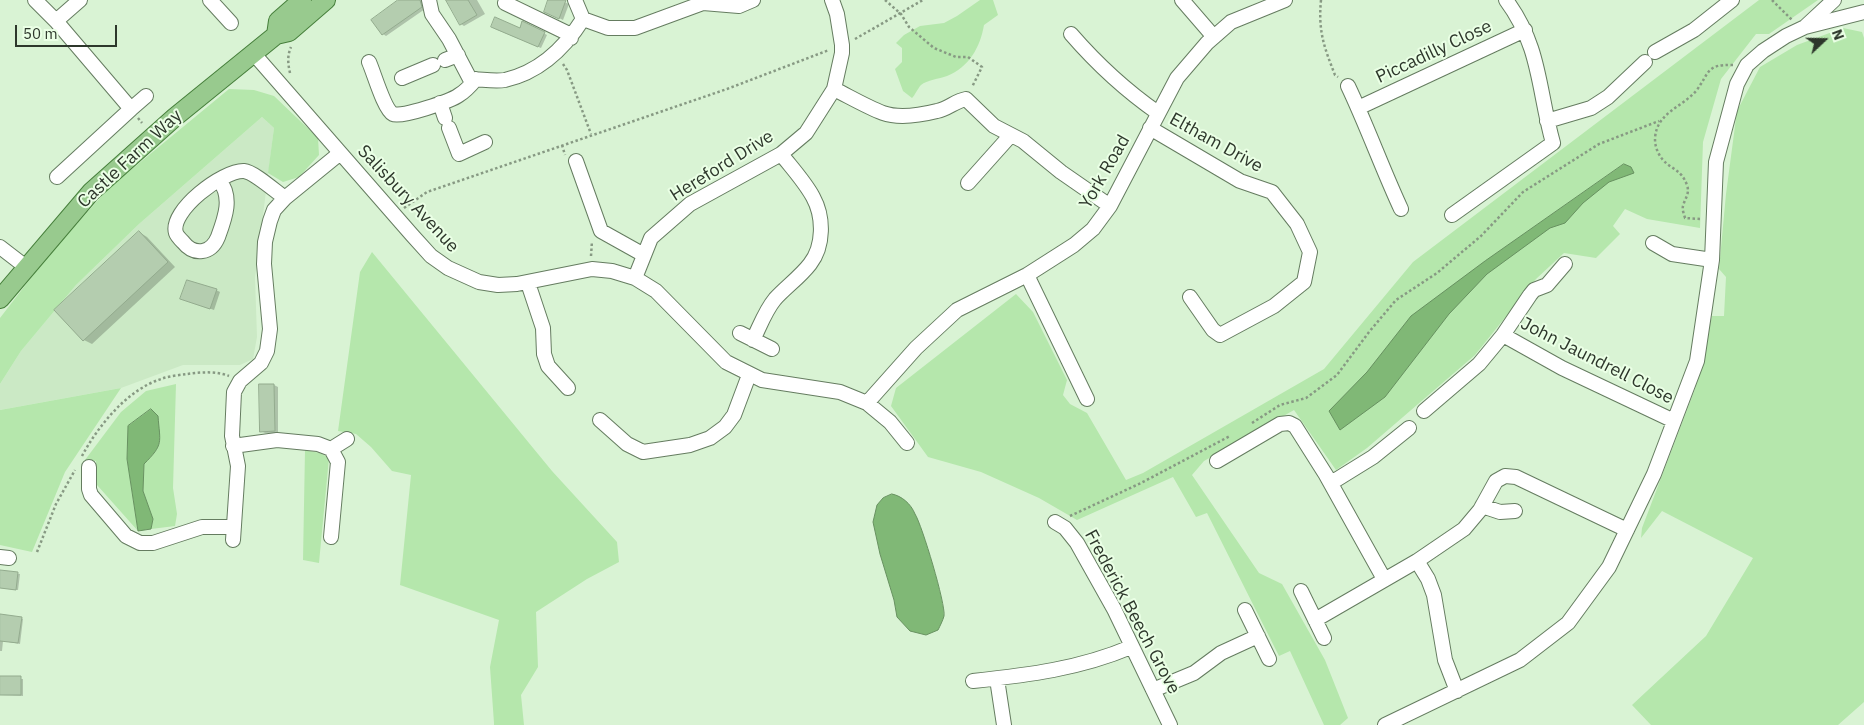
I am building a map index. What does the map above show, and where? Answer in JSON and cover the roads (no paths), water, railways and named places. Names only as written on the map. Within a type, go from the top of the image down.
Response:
[{"type":"main road","name":"Castle Farm Way","points":[[276,35],[278,21],[302,0]]},
{"type":"main road","name":"Castle Farm Way","points":[[0,299],[91,192],[175,116],[276,35],[289,32],[326,0]]},
{"type":"street","points":[[35,0],[56,21],[131,109]]},
{"type":"street","points":[[56,21],[80,0]]},
{"type":"street","points":[[210,0],[230,23]]},
{"type":"street","points":[[429,0],[432,14],[449,39],[445,60]]},
{"type":"street","points":[[575,0],[583,19],[608,28],[635,28],[703,3],[739,6],[753,0]]},
{"type":"street","name":"Hereford Drive","points":[[635,278],[651,238],[690,204],[781,154],[806,133],[834,89],[842,45],[837,14],[832,0]]},
{"type":"street","points":[[1182,0],[1214,37]]},
{"type":"street","name":"York Road","points":[[868,403],[916,348],[957,310],[1028,275],[1074,245],[1093,229],[1110,206],[1177,78],[1214,37],[1231,22],[1285,0]]},
{"type":"street","points":[[1452,214],[1553,143],[1547,121],[1539,72],[1525,30],[1506,0]]},
{"type":"street","points":[[1547,121],[1591,108],[1608,97],[1650,57],[1694,30],[1732,0]]},
{"type":"street","points":[[1385,725],[1403,721],[1457,691],[1520,660],[1568,623],[1608,567],[1654,474],[1698,361],[1712,260],[1716,162],[1736,84],[1747,65],[1763,51],[1803,28],[1834,0]]},
{"type":"street","points":[[505,3],[565,32],[571,38]]},
{"type":"street","points":[[1803,28],[1864,12]]},
{"type":"street","points":[[445,60],[470,79],[503,80],[531,71],[554,55],[571,38],[583,19]]},
{"type":"street","name":"Piccadilly Close","points":[[1358,108],[1525,30]]},
{"type":"street","points":[[1071,34],[1104,70],[1137,98],[1158,112]]},
{"type":"street","name":"Salisbury Avenue","points":[[254,54],[339,154],[412,235],[432,256],[448,268],[479,282],[498,285],[528,282],[592,269],[635,278],[656,291],[726,362],[762,380],[840,392],[868,403],[890,422],[907,443]]},
{"type":"street","points":[[402,78],[445,60]]},
{"type":"street","points":[[370,62],[387,106],[393,114],[409,113],[459,95],[476,79]]},
{"type":"street","points":[[1348,86],[1367,126],[1377,157],[1401,209]]},
{"type":"street","points":[[834,89],[885,114],[919,115],[942,110],[959,100],[966,99],[994,126],[1010,136],[1023,141],[1061,172],[1110,206]]},
{"type":"street","points":[[57,177],[146,96]]},
{"type":"street","points":[[440,103],[459,154],[485,142]]},
{"type":"street","name":"Eltham Drive","points":[[1150,128],[1240,181],[1272,192],[1297,224],[1310,252],[1304,282],[1274,306],[1220,335],[1213,330],[1190,297]]},
{"type":"street","points":[[968,183],[1010,136]]},
{"type":"street","points":[[84,464],[91,495],[126,536],[140,543],[153,543],[202,527],[234,533],[238,466],[233,446],[232,412],[234,392],[240,381],[261,363],[268,351],[270,328],[264,264],[265,242],[274,210],[285,198],[339,154]]},
{"type":"street","points":[[753,340],[768,308],[812,261],[818,248],[821,234],[821,222],[813,197],[781,154]]},
{"type":"street","points":[[576,161],[601,232],[644,255]]},
{"type":"street","points":[[219,180],[225,188],[228,199],[224,220],[214,244],[207,250],[199,252],[188,248],[176,234],[176,224],[179,215],[193,200],[219,180],[242,171],[247,172],[255,175],[285,198]]},
{"type":"street","points":[[1653,243],[1672,254],[1712,260]]},
{"type":"street","points":[[0,247],[26,267]]},
{"type":"street","points":[[1424,411],[1479,364],[1504,335],[1534,290],[1547,285],[1565,264]]},
{"type":"street","points":[[1028,275],[1087,399]]},
{"type":"street","points":[[528,282],[543,328],[544,354],[548,366],[568,388]]},
{"type":"street","points":[[740,334],[772,349]]},
{"type":"street","name":"John Jaundrell Close","points":[[1504,335],[1562,368],[1674,421]]},
{"type":"street","points":[[600,420],[626,444],[643,452],[690,446],[710,438],[726,426],[734,415],[749,375]]},
{"type":"street","points":[[1217,461],[1280,424],[1289,423],[1295,426],[1331,483],[1384,579]]},
{"type":"street","points":[[1331,483],[1373,457],[1409,428]]},
{"type":"street","points":[[331,449],[347,439]]},
{"type":"street","points":[[233,446],[277,440],[318,444],[331,449],[338,462],[331,537]]},
{"type":"street","points":[[1315,620],[1417,561],[1464,529],[1482,506],[1496,481],[1505,476],[1516,477],[1627,530]]},
{"type":"street","points":[[1482,506],[1500,512],[1515,511]]},
{"type":"street","name":"Frederick Beech Grove","points":[[1055,522],[1065,528],[1077,543],[1114,609],[1170,725]]},
{"type":"street","points":[[1417,561],[1428,579],[1434,595],[1445,660],[1457,691]]},
{"type":"street","points":[[1301,591],[1324,638]]},
{"type":"street","points":[[1246,610],[1269,659]]},
{"type":"street","points":[[1154,690],[1194,673],[1221,653],[1258,636]]},
{"type":"street","points":[[973,681],[1063,670],[1091,663],[1131,647]]},
{"type":"street","points":[[997,678],[1004,725]]}]
